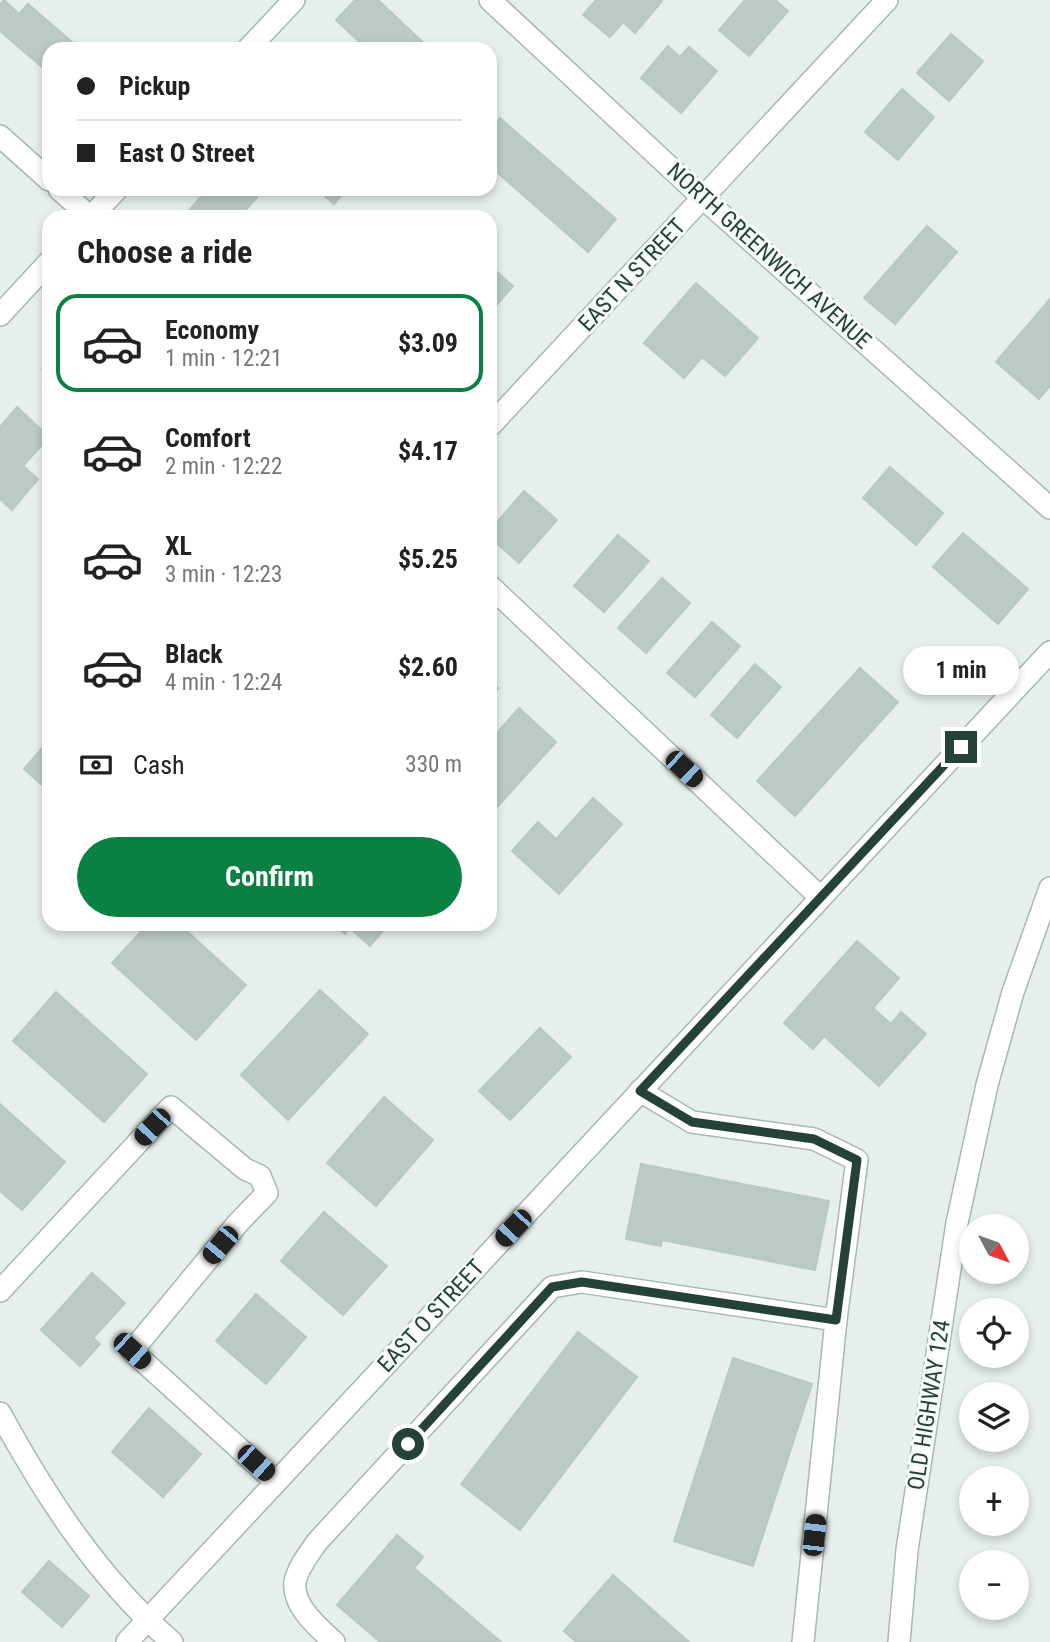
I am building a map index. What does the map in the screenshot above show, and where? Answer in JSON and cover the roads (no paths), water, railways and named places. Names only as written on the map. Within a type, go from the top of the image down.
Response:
[{"type":"street","points":[[255,42],[294,0]]},
{"type":"street","name":"NORTH GREENWICH AVENUE","points":[[490,0],[703,198],[1050,508]]},
{"type":"street","name":"EAST N STREET","points":[[497,419],[887,0]]},
{"type":"street","points":[[0,135],[42,174]]},
{"type":"street","points":[[67,196],[83,210]]},
{"type":"street","points":[[98,210],[110,196]]},
{"type":"street","points":[[0,315],[42,270]]},
{"type":"street","points":[[497,593],[820,897]]},
{"type":"street","name":"EAST O STREET","points":[[127,1642],[1050,652]]},
{"type":"street","name":"OLD HIGHWAY 124","points":[[899,1642],[907,1550],[957,1223],[987,1085],[1013,992],[1050,888]]},
{"type":"street","points":[[640,1091],[692,1122],[814,1139],[857,1160],[836,1320],[803,1642]]},
{"type":"street","points":[[0,1291],[171,1107],[245,1169],[260,1176],[267,1193],[238,1223],[132,1351],[276,1482]]},
{"type":"street","points":[[334,1642],[312,1622],[299,1600],[295,1584],[303,1562],[317,1542],[552,1287],[582,1282],[836,1320]]},
{"type":"street","points":[[0,1413],[30,1468],[100,1568],[147,1620],[172,1642]]}]
